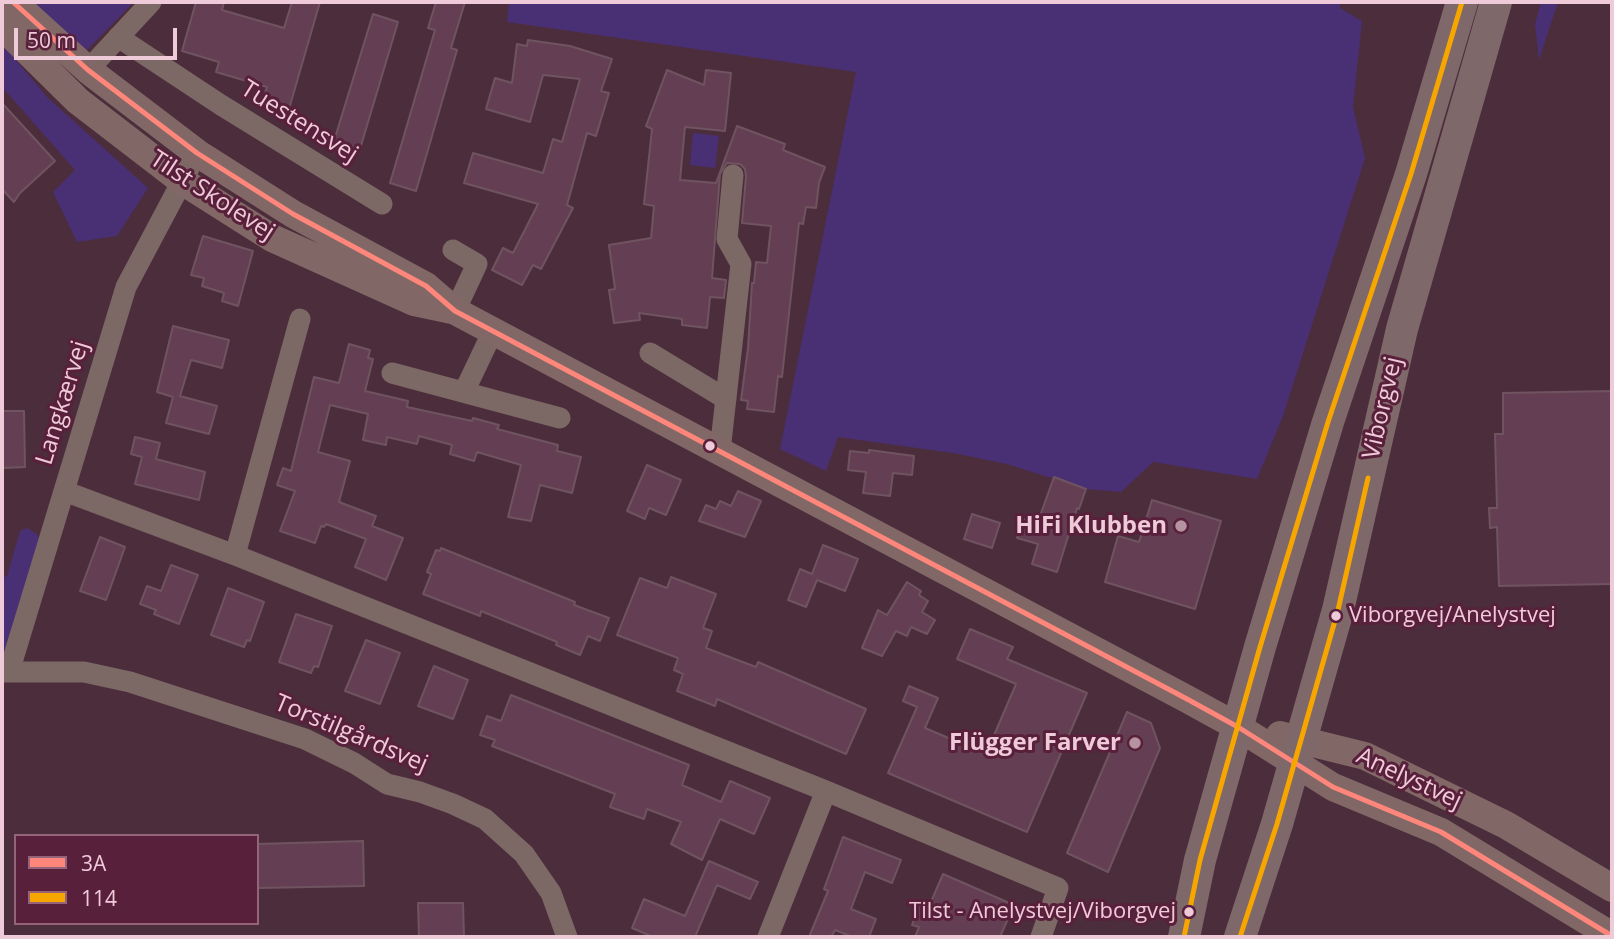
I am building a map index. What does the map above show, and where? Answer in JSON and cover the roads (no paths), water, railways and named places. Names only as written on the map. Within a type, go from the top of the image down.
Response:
[{"type":"main road","name":"Viborgvej","points":[[1184,937],[1200,860],[1328,422],[1410,174],[1462,2]]},
{"type":"main road","name":"Viborgvej","points":[[1240,937],[1338,610],[1402,329],[1496,2]]},
{"type":"street","name":"Tilst Skolevej","points":[[13,2],[88,70],[197,153],[293,214],[426,286],[455,311],[1238,727]]},
{"type":"street","points":[[88,70],[151,2]]},
{"type":"street","name":"Tilst Skolevej","points":[[2,26],[78,102],[182,181],[272,238],[414,302],[455,311]]},
{"type":"street","name":"Tuestensvej","points":[[118,37],[221,105],[382,204]]},
{"type":"street","name":"Langkærvej","points":[[6,672],[126,287],[197,153]]},
{"type":"street","points":[[720,451],[741,264],[727,239],[733,175]]},
{"type":"street","points":[[453,250],[477,264],[455,311]]},
{"type":"street","points":[[235,555],[300,319]]},
{"type":"street","points":[[464,392],[494,331]]},
{"type":"street","points":[[650,353],[726,399]]},
{"type":"street","points":[[392,373],[560,418]]},
{"type":"street","points":[[64,491],[235,555],[826,791],[1058,888],[1041,937]]},
{"type":"street","name":"Torstilgårdsvej","points":[[6,672],[85,672],[130,682],[305,740],[354,763],[387,784],[420,792],[485,819],[524,854],[551,893],[567,937]]},
{"type":"street","name":"Anelystvej","points":[[1238,727],[1297,750],[1365,756],[1506,825],[1612,888]]},
{"type":"street","name":"Anelystvej","points":[[1297,750],[1333,787],[1441,832],[1612,936]]},
{"type":"street","points":[[768,937],[826,791]]},
{"type":"place","name":"HiFi Klubben","points":[[1181,526]]},
{"type":"place","name":"Viborgvej/Anelystvej","points":[[1336,616]]},
{"type":"place","name":"Flügger Farver","points":[[1135,743]]},
{"type":"place","name":"Tilst - Anelystvej/Viborgvej","points":[[1189,912]]}]
